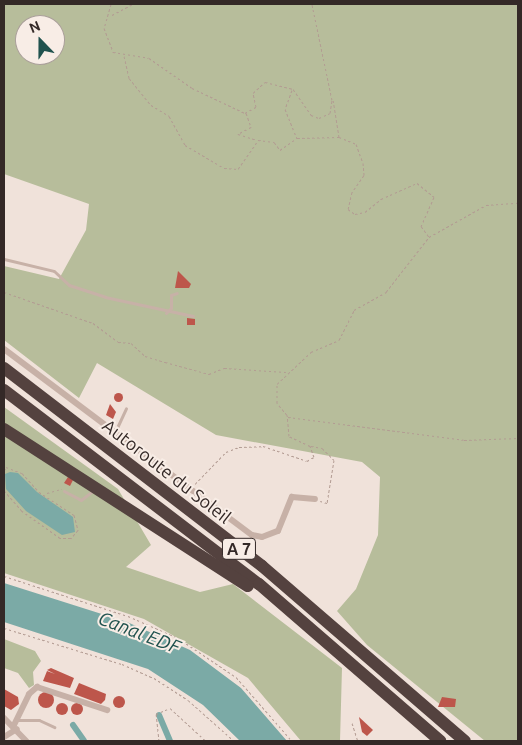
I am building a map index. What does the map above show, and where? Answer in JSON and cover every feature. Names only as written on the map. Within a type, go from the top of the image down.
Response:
[{"type":"highway","name":"Autoroute du Soleil","points":[[4,368],[262,566],[465,741]]},
{"type":"highway","name":"Autoroute du Soleil","points":[[4,390],[308,624],[440,741]]},
{"type":"highway","points":[[4,429],[233,575],[297,624],[308,624]]},
{"type":"street","points":[[4,349],[112,434],[189,490],[262,538],[278,531],[292,497],[315,500]]},
{"type":"street","points":[[4,737],[16,725],[29,694],[37,687],[107,710]]},
{"type":"street","points":[[4,718],[16,725],[26,741]]},
{"type":"lane","points":[[4,259],[54,271],[69,285],[166,314],[193,316]]},
{"type":"lane","points":[[166,314],[171,308],[171,295],[177,293]]},
{"type":"lane","points":[[112,434],[126,408]]},
{"type":"lane","points":[[64,491],[81,500],[96,488]]},
{"type":"lane","points":[[16,725],[39,720],[54,727]]},
{"type":"path","points":[[112,4],[111,15],[104,28],[113,52],[124,56],[144,55],[192,88],[246,113],[251,127],[238,134],[258,140],[274,142],[280,150],[297,138],[339,137],[356,144],[363,163],[364,175],[352,192],[348,209],[355,214],[364,212],[381,199],[417,183],[434,197],[422,226],[430,237]]},
{"type":"path","points":[[111,15],[133,4]]},
{"type":"path","points":[[312,4],[339,137]]},
{"type":"path","points":[[124,56],[129,78],[151,105],[169,116],[185,146],[224,168],[238,169],[258,140]]},
{"type":"path","points":[[246,113],[256,107],[253,94],[265,82],[293,89],[311,115],[319,118],[330,113],[332,100]]},
{"type":"path","points":[[293,89],[285,100],[285,109],[297,138]]},
{"type":"path","points":[[315,500],[326,503],[334,460],[322,448],[310,446],[289,436],[287,417],[274,391],[287,372],[321,346],[339,340],[354,310],[386,292],[430,237],[486,205],[518,203]]},
{"type":"path","points":[[4,292],[92,323],[118,342],[131,343],[145,356],[165,362],[209,374],[224,368],[287,372]]},
{"type":"path","points":[[287,417],[464,440],[518,438]]},
{"type":"path","points":[[189,490],[232,449],[263,446],[307,461],[314,457],[310,446]]},
{"type":"path","points":[[4,471],[6,466],[15,468],[78,519],[78,530],[71,538],[60,538],[22,511],[4,490]]},
{"type":"path","points":[[46,494],[54,488],[64,491]]},
{"type":"path","points":[[4,576],[136,619],[178,638],[236,677],[292,741]]},
{"type":"path","points":[[4,628],[148,675],[188,700],[234,741]]},
{"type":"path","points":[[160,741],[156,714],[170,708],[206,741]]},
{"type":"path","points":[[352,723],[358,741]]},
{"type":"green space","points":[[4,4],[518,4],[518,741],[485,741],[367,645],[337,611],[356,589],[378,535],[380,477],[362,462],[216,435],[97,363],[79,398],[4,340],[4,266],[59,279],[86,230],[89,204],[4,174]]},
{"type":"green space","points":[[4,407],[118,489],[151,545],[126,567],[200,592],[233,584],[342,668],[340,741],[301,741],[248,678],[144,619],[4,573]]},
{"type":"green space","points":[[4,639],[35,651],[41,661],[33,672],[34,685],[29,688],[18,673],[4,668]]},
{"type":"water","points":[[10,472],[18,473],[37,492],[73,517],[75,532],[62,535],[26,511],[6,489],[5,474]]},
{"type":"water","name":"Canal EDF","points":[[4,583],[127,622],[190,650],[241,688],[287,741],[240,741],[203,705],[148,669],[4,622]]},
{"type":"building","points":[[178,271],[191,284],[189,288],[175,288]]},
{"type":"building","points":[[187,318],[195,319],[195,325],[187,325]]},
{"type":"building","points":[[118,392],[123,397],[118,402],[113,397]]},
{"type":"building","points":[[110,404],[116,412],[113,419],[106,415]]},
{"type":"building","points":[[68,477],[73,480],[70,486],[64,483]]},
{"type":"building","points":[[51,668],[74,678],[70,688],[43,681],[47,671],[55,674],[47,670]]},
{"type":"building","points":[[79,683],[106,694],[105,700],[101,704],[74,694]]},
{"type":"building","points":[[4,689],[18,697],[19,704],[11,710],[4,706]]},
{"type":"building","points":[[46,692],[54,700],[46,708],[38,700]]},
{"type":"building","points":[[119,696],[125,702],[119,708],[113,702]]},
{"type":"building","points":[[442,697],[456,699],[455,707],[438,707]]},
{"type":"building","points":[[60,703],[64,703],[68,709],[64,715],[60,715],[56,711],[56,707]]},
{"type":"building","points":[[75,703],[79,703],[83,709],[79,715],[75,715],[71,711],[71,707]]},
{"type":"building","points":[[359,717],[373,730],[367,736],[362,732]]},
{"type":"waterway","points":[[159,715],[170,741]]},
{"type":"waterway","points":[[73,725],[84,741]]}]
